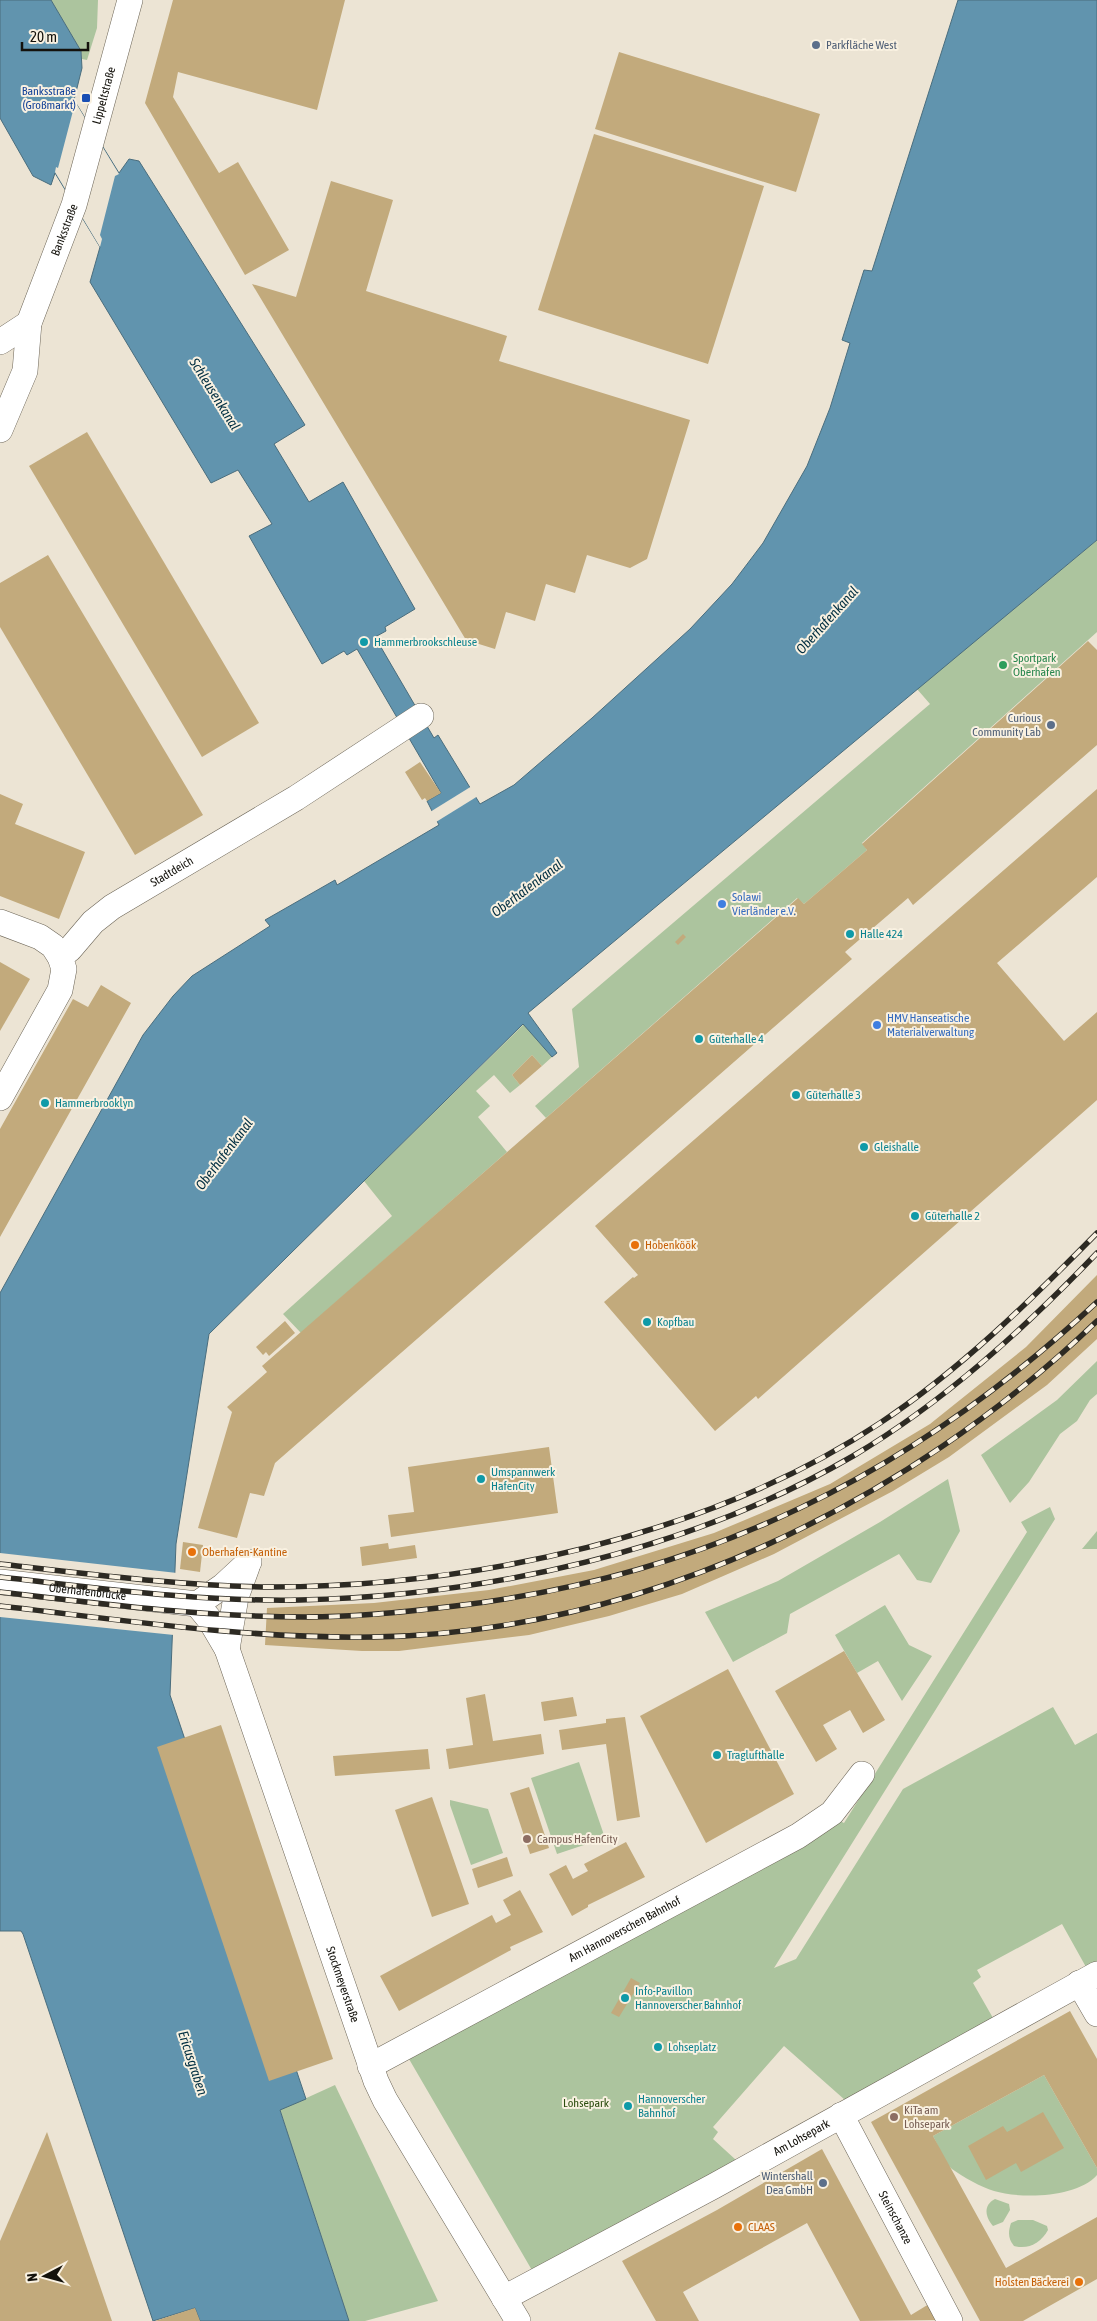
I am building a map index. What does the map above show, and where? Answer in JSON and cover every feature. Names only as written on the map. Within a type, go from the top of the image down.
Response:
[{"type":"street","name":"Lippeltstraße","points":[[94,133],[130,0]]},
{"type":"street","name":"Banksstraße","points":[[0,430],[25,371],[29,323],[74,205],[94,133]]},
{"type":"street","points":[[0,342],[29,323]]},
{"type":"street","name":"Stadtdeich","points":[[60,957],[70,949],[93,922],[112,907],[296,798],[412,722]]},
{"type":"street","points":[[0,922],[40,937],[53,946],[60,957],[64,969],[60,990],[0,1098]]},
{"type":"street","name":"Stockmeyerstraße","points":[[185,1603],[223,1586],[250,1562],[236,1597],[227,1649]]},
{"type":"street","name":"Oberhafenbrücke","points":[[0,1582],[185,1603]]},
{"type":"street","name":"Stockmeyerstraße","points":[[185,1603],[210,1620],[227,1649],[370,2066],[385,2100],[518,2321]]},
{"type":"street","name":"Am Hannoverschen Bahnhof","points":[[370,2066],[798,1836],[832,1813],[862,1774]]},
{"type":"street","points":[[1088,1979],[1097,2014]]},
{"type":"street","name":"Am Lohsepark","points":[[504,2298],[1088,1979]]},
{"type":"street","name":"Steinschanze","points":[[841,2115],[950,2321]]},
{"type":"green space","points":[[51,0],[98,0],[97,28],[87,60],[82,59],[81,51]]},
{"type":"green space","points":[[1097,540],[1097,632],[862,843],[867,850],[804,904],[797,898],[546,1118],[535,1106],[579,1067],[572,1009],[930,704],[917,689]]},
{"type":"green space","points":[[524,1024],[552,1057],[542,1066],[532,1055],[512,1075],[520,1085],[510,1093],[494,1075],[476,1091],[490,1106],[478,1117],[507,1152],[301,1333],[283,1314],[392,1216],[364,1181]]},
{"type":"green space","points":[[1097,1361],[1097,1394],[1090,1400],[1077,1421],[1060,1434],[1029,1482],[1010,1503],[981,1455],[1057,1400]]},
{"type":"green space","points":[[948,1479],[960,1531],[931,1583],[917,1580],[899,1554],[790,1614],[787,1633],[733,1662],[705,1612],[778,1581],[880,1522]]},
{"type":"green space","name":"Lohsepark","points":[[1050,1507],[1055,1519],[774,1968],[796,1959],[903,1789],[1053,1707],[1075,1745],[1097,1733],[1097,1962],[1086,1967],[1062,1924],[977,1970],[981,1977],[973,1983],[993,2018],[845,2100],[784,2046],[713,2127],[718,2132],[713,2139],[736,2160],[533,2272],[409,2059],[817,1837],[838,1820],[844,1823],[1027,1532],[1021,1522]]},
{"type":"green space","points":[[1097,1531],[1097,1549],[1082,1549]]},
{"type":"green space","points":[[885,1605],[909,1645],[932,1656],[902,1701],[878,1661],[857,1673],[835,1635]]},
{"type":"green space","points":[[579,1762],[605,1838],[557,1854],[531,1778]]},
{"type":"green space","points":[[450,1800],[488,1809],[503,1853],[471,1865],[450,1805]]},
{"type":"green space","points":[[1044,2075],[1097,2168],[1097,2175],[1088,2183],[1076,2188],[1048,2195],[1033,2196],[1005,2194],[994,2191],[972,2182],[949,2166],[933,2136]]},
{"type":"green space","points":[[335,2085],[438,2301],[365,2321],[349,2321],[280,2110]]},
{"type":"green space","points":[[995,2199],[1009,2204],[1010,2210],[1003,2222],[993,2226],[988,2219],[986,2211],[988,2204]]},
{"type":"green space","points":[[1018,2220],[1033,2220],[1047,2226],[1048,2230],[1042,2239],[1034,2244],[1024,2247],[1014,2246],[1009,2235],[1009,2229],[1011,2223]]},
{"type":"water","points":[[0,0],[51,0],[81,51],[82,68],[74,100],[119,173],[129,159],[139,161],[305,425],[274,444],[309,502],[343,482],[415,609],[385,627],[386,631],[375,637],[434,738],[438,735],[480,804],[514,785],[592,718],[690,629],[732,584],[763,543],[807,466],[830,408],[850,343],[842,340],[864,270],[872,271],[958,0],[1097,0],[1097,540],[528,1013],[557,1053],[552,1057],[523,1024],[209,1334],[176,1544],[170,1695],[306,2099],[280,2110],[349,2321],[200,2321],[195,2308],[153,2321],[23,1934],[21,1931],[0,1931],[0,1293],[143,1035],[173,996],[192,976],[270,926],[265,920],[335,880],[337,885],[439,825],[427,801],[441,793],[357,649],[347,655],[344,651],[322,664],[249,536],[272,524],[238,470],[211,483],[90,282],[100,247],[55,173],[51,185],[33,176],[0,118]]},
{"type":"pier","points":[[74,100],[119,174],[115,176],[100,235],[102,239],[100,247],[55,172],[56,167],[58,168],[74,107],[72,104]]},
{"type":"pier","points":[[472,786],[478,796],[436,822],[430,812]]},
{"type":"pier","points":[[0,1553],[177,1573],[174,1635],[0,1617]]},
{"type":"building","points":[[173,0],[345,0],[317,110],[178,72],[173,97],[219,173],[238,162],[289,250],[245,275],[145,103]]},
{"type":"building","points":[[619,52],[820,114],[796,192],[595,129]]},
{"type":"building","points":[[594,134],[764,186],[708,364],[538,310]]},
{"type":"building","points":[[331,181],[393,200],[366,291],[507,336],[499,361],[690,420],[647,559],[630,568],[587,555],[575,593],[546,584],[535,621],[506,612],[495,649],[466,640],[252,284],[296,297]]},
{"type":"building","points":[[87,432],[259,723],[202,757],[29,466]]},
{"type":"building","points":[[48,555],[203,815],[135,855],[0,627],[0,583]]},
{"type":"building","name":"Güterhalle 4","points":[[1088,641],[1097,650],[1097,745],[913,905],[908,898],[845,952],[852,959],[275,1463],[264,1496],[250,1493],[237,1538],[198,1528],[232,1412],[227,1407],[267,1372],[262,1366],[798,898],[804,904],[867,850],[862,844]]},
{"type":"building","points":[[420,762],[441,793],[427,801],[425,798],[422,800],[405,772]]},
{"type":"building","points":[[1097,789],[1097,877],[997,963],[1064,1041],[1097,1012],[1097,1100],[758,1399],[756,1396],[715,1431],[604,1302],[633,1277],[638,1275],[595,1226]]},
{"type":"building","points":[[0,794],[23,804],[15,824],[85,852],[59,919],[0,896]]},
{"type":"building","points":[[726,899],[729,902],[720,909],[718,906]]},
{"type":"building","points":[[683,934],[686,937],[678,945],[675,942]]},
{"type":"building","points":[[0,962],[30,979],[0,1031]]},
{"type":"building","name":"Hammerbrooklyn","points":[[101,985],[131,1003],[0,1237],[0,1129],[73,999],[88,1007]]},
{"type":"building","points":[[532,1055],[542,1066],[520,1085],[512,1075]]},
{"type":"building","points":[[1097,1275],[1097,1339],[1047,1385],[949,1457],[893,1491],[774,1554],[682,1594],[609,1616],[529,1635],[399,1651],[362,1651],[265,1645],[267,1608],[374,1603],[489,1590],[594,1570],[714,1533],[830,1484],[930,1424],[1026,1347]]},
{"type":"building","points":[[285,1321],[295,1333],[269,1356],[266,1352],[263,1355],[256,1347]]},
{"type":"building","name":"Umspannwerk HafenCity","points":[[549,1447],[558,1513],[391,1537],[388,1515],[414,1512],[408,1467]]},
{"type":"building","name":"Oberhafen-Kantine","points":[[183,1542],[203,1545],[200,1572],[180,1569]]},
{"type":"building","points":[[388,1543],[389,1549],[415,1545],[417,1558],[362,1566],[360,1547]]},
{"type":"building","points":[[844,1651],[885,1720],[863,1733],[850,1710],[823,1725],[837,1749],[816,1762],[775,1691]]},
{"type":"building","name":"Traglufthalle","points":[[728,1669],[794,1794],[706,1843],[640,1716]]},
{"type":"building","points":[[485,1694],[493,1741],[541,1734],[544,1754],[449,1769],[446,1749],[473,1745],[466,1698]]},
{"type":"building","points":[[573,1697],[577,1716],[544,1721],[541,1702]]},
{"type":"building","points":[[625,1717],[640,1817],[617,1821],[606,1744],[562,1750],[559,1730],[606,1723],[606,1719]]},
{"type":"building","points":[[221,1725],[333,2059],[269,2081],[157,1747]]},
{"type":"building","points":[[428,1749],[430,1769],[335,1776],[333,1756]]},
{"type":"building","points":[[529,1787],[549,1848],[530,1854],[510,1793]]},
{"type":"building","points":[[432,1797],[469,1904],[432,1917],[395,1810]]},
{"type":"building","points":[[626,1842],[645,1877],[588,1905],[588,1907],[572,1916],[549,1874],[566,1865],[573,1879],[588,1871],[584,1864]]},
{"type":"building","points":[[507,1857],[513,1876],[478,1888],[472,1869]]},
{"type":"building","points":[[520,1890],[543,1932],[510,1947],[511,1950],[399,2011],[380,1976],[492,1915],[496,1923],[511,1915],[503,1900]]},
{"type":"building","name":"Info-Pavillon Hannoverscher Bahnhof","points":[[631,1978],[640,1983],[619,2017],[611,2013]]},
{"type":"building","points":[[1070,2011],[1097,2059],[1097,2168],[1044,2075],[933,2136],[1006,2268],[1097,2217],[1097,2279],[1023,2321],[980,2321],[871,2122]]},
{"type":"building","points":[[1043,2112],[1064,2148],[1021,2172],[1016,2163],[986,2180],[968,2146],[1003,2126],[1007,2132]]},
{"type":"building","points":[[47,2132],[112,2321],[0,2321],[0,2241]]},
{"type":"building","points":[[822,2149],[911,2315],[929,2304],[938,2320],[860,2321],[807,2223],[683,2292],[699,2321],[656,2321],[622,2261],[717,2210]]},
{"type":"building","points":[[195,2308],[200,2321],[155,2321]]},
{"type":"railway","points":[[0,1564],[135,1579],[202,1584],[270,1587],[348,1585],[427,1577],[507,1565],[587,1547],[666,1525],[742,1496],[813,1462],[880,1423],[966,1358],[1020,1309],[1097,1233]]},
{"type":"railway","points":[[0,1577],[187,1597],[224,1599],[300,1600],[371,1597],[514,1578],[586,1562],[656,1542],[724,1518],[790,1489],[853,1456],[887,1435],[982,1363],[1041,1309],[1097,1253]]},
{"type":"railway","points":[[0,1592],[230,1615],[326,1617],[381,1614],[455,1606],[547,1591],[635,1570],[720,1542],[801,1508],[879,1466],[954,1418],[1026,1364],[1097,1302]]},
{"type":"railway","points":[[0,1606],[186,1628],[326,1637],[373,1637],[473,1630],[572,1612],[669,1584],[764,1546],[855,1500],[941,1447],[1022,1387],[1097,1321]]},
{"type":"place","name":"Parkfläche West","points":[[816,45]]},
{"type":"place","name":"Banksstraße (Großmarkt)","points":[[86,98]]},
{"type":"place","name":"Hammerbrookschleuse","points":[[364,642]]},
{"type":"place","name":"Sportpark Oberhafen","points":[[1003,665]]},
{"type":"place","name":"Curious Community Lab","points":[[1051,725]]},
{"type":"place","name":"Solawi Vierländer e.V.","points":[[722,904]]},
{"type":"place","name":"Halle 424","points":[[850,934]]},
{"type":"place","name":"HMV Hanseatische Materialverwaltung","points":[[877,1025]]},
{"type":"place","name":"Güterhalle 4","points":[[699,1039]]},
{"type":"place","name":"Güterhalle 3","points":[[796,1095]]},
{"type":"place","name":"Hammerbrooklyn","points":[[45,1103]]},
{"type":"place","name":"Gleishalle","points":[[864,1147]]},
{"type":"place","name":"Güterhalle 2","points":[[915,1216]]},
{"type":"place","name":"Hobenköök","points":[[635,1245]]},
{"type":"place","name":"Kopfbau","points":[[647,1322]]},
{"type":"place","name":"Umspannwerk HafenCity","points":[[481,1479]]},
{"type":"place","name":"Oberhafen-Kantine","points":[[192,1552]]},
{"type":"place","name":"Traglufthalle","points":[[717,1755]]},
{"type":"place","name":"Campus HafenCity","points":[[527,1839]]},
{"type":"place","name":"Info-Pavillon Hannoverscher Bahnhof","points":[[625,1998]]},
{"type":"place","name":"Lohseplatz","points":[[658,2047]]},
{"type":"place","name":"Hannoverscher Bahnhof","points":[[628,2106]]},
{"type":"place","name":"KiTa am Lohsepark","points":[[894,2117]]},
{"type":"place","name":"Wintershall Dea GmbH","points":[[823,2183]]},
{"type":"place","name":"CLAAS","points":[[738,2227]]},
{"type":"place","name":"Holsten Bäckerei","points":[[1079,2282]]},
{"type":"water label","name":"Schleusenkanal","points":[[215,394]]},
{"type":"water label","name":"Oberhafenkanal","points":[[827,620]]},
{"type":"water label","name":"Oberhafenkanal","points":[[527,888]]},
{"type":"water label","name":"Oberhafenkanal","points":[[224,1154]]},
{"type":"water label","name":"Ericusgraben","points":[[193,2063]]}]
